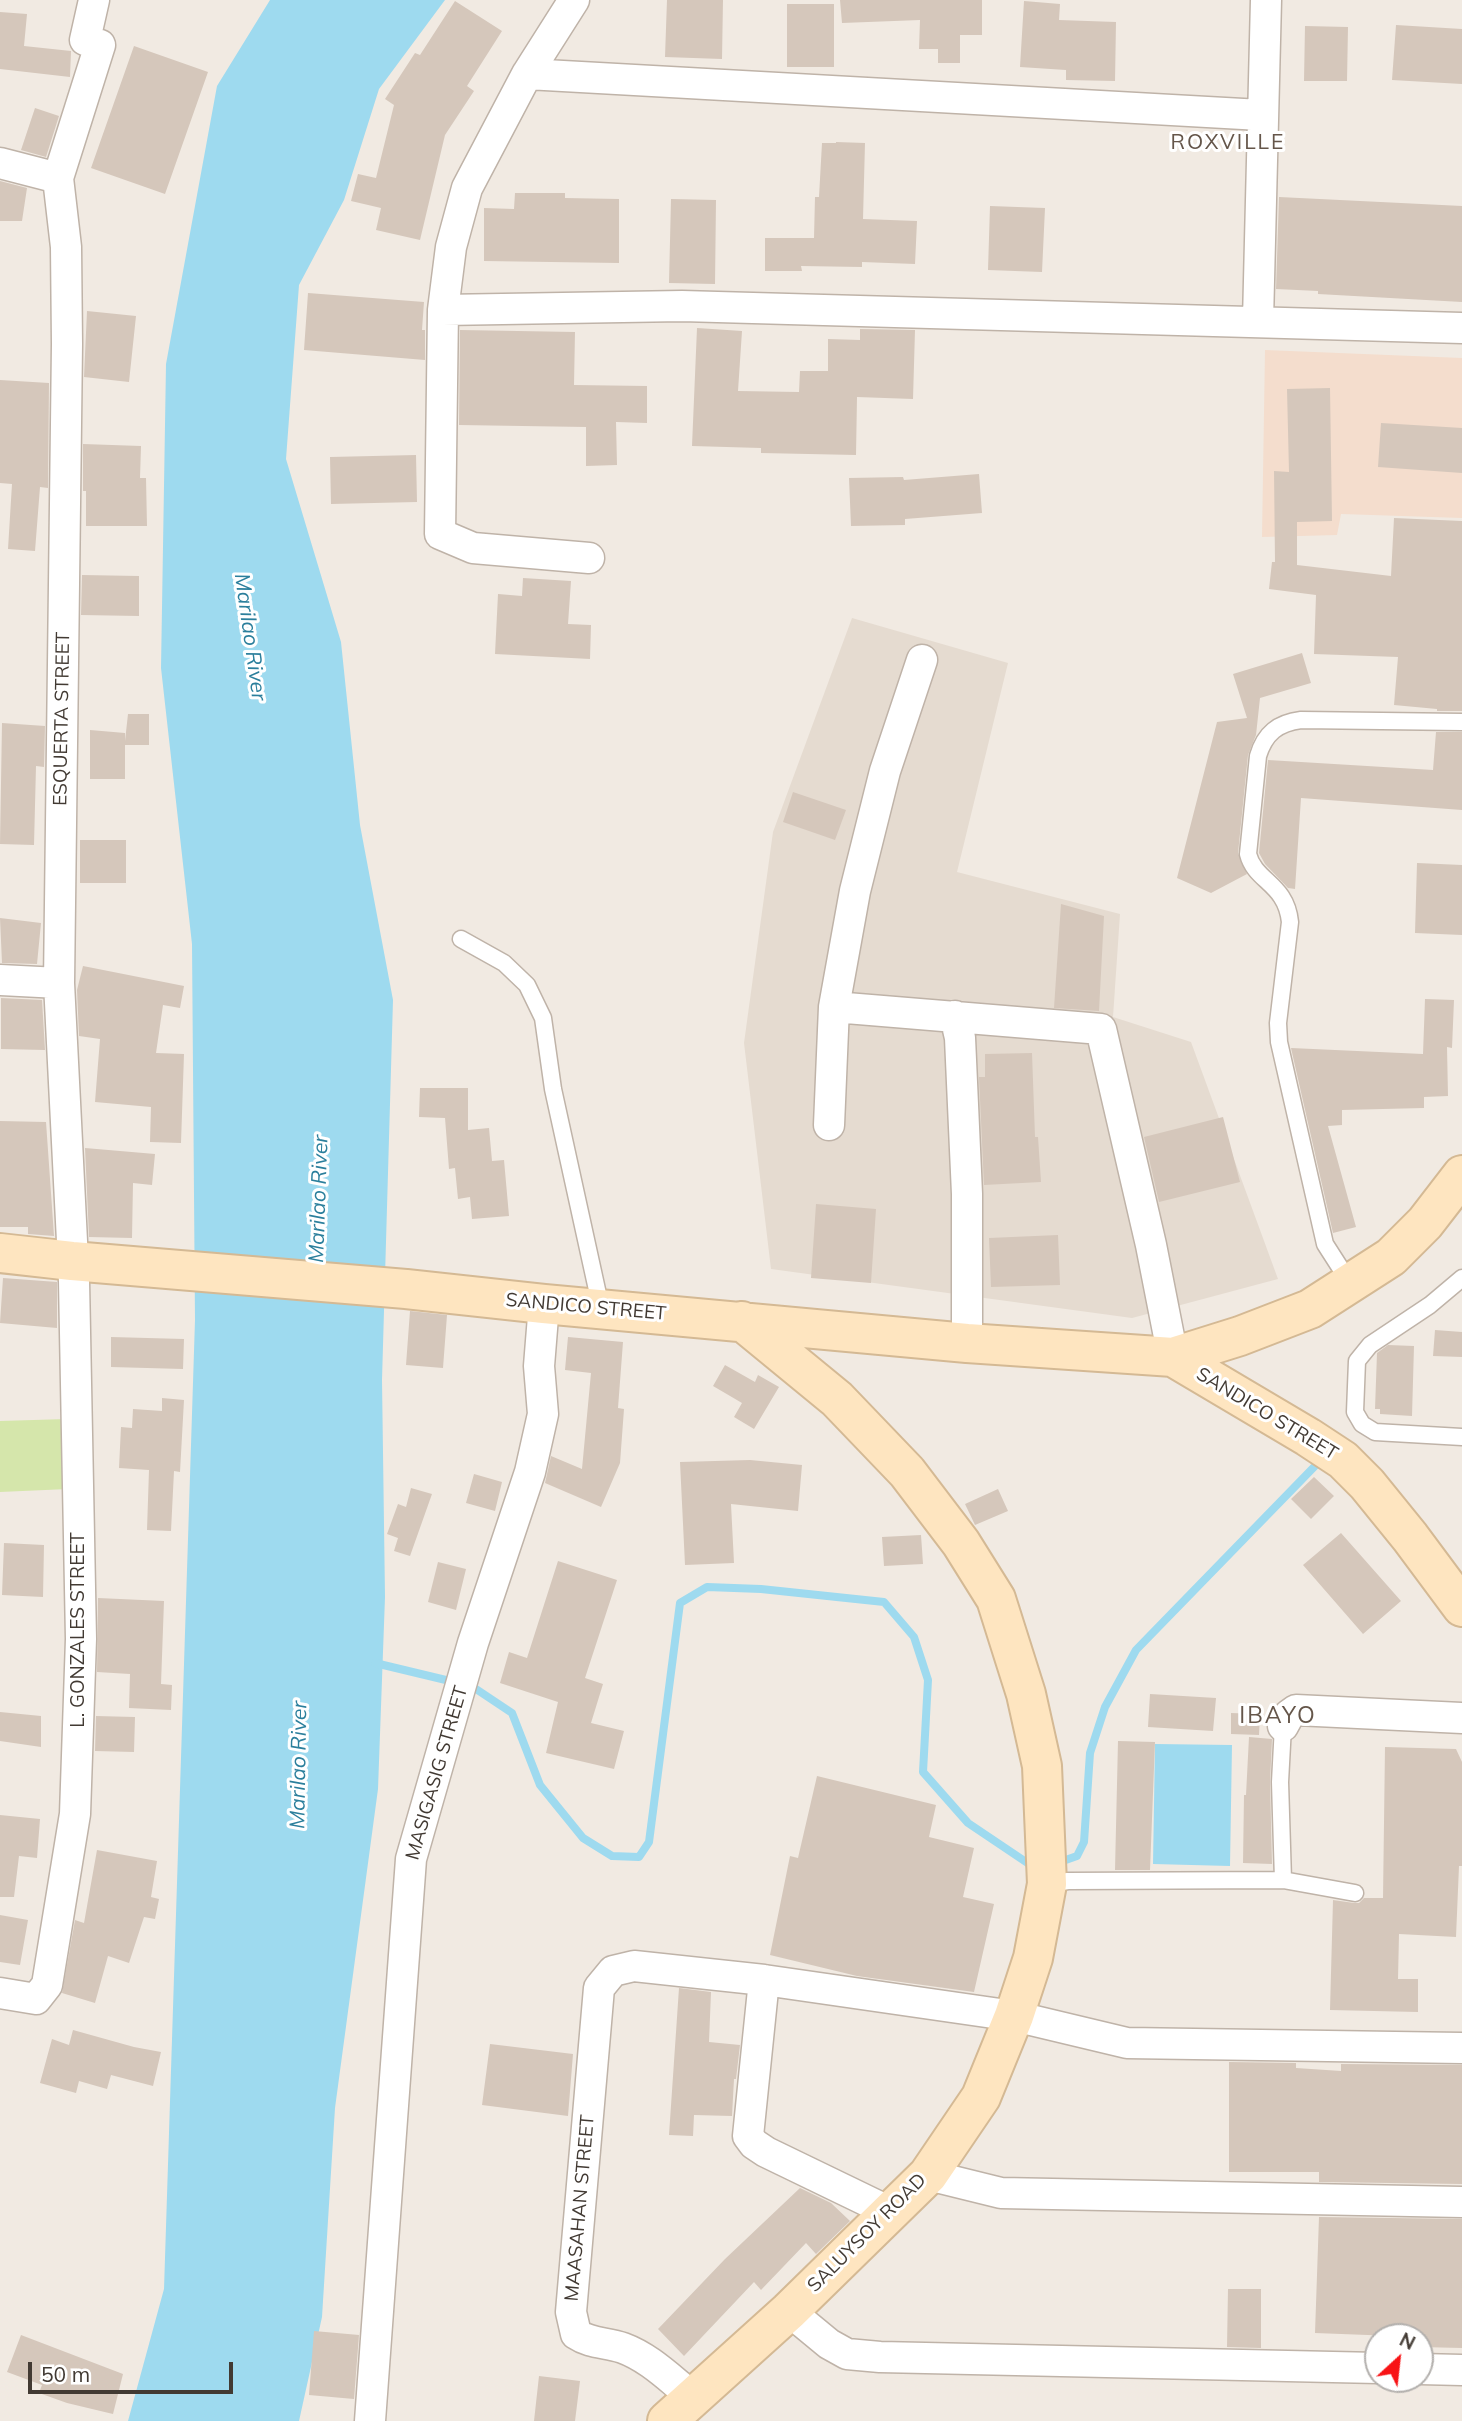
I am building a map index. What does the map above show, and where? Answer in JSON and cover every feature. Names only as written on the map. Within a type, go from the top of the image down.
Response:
[{"type":"main road","name":"SANDICO STREET","points":[[0,1253],[967,1343],[1173,1357],[1240,1336],[1310,1309],[1391,1256],[1425,1223],[1462,1175]]},
{"type":"main road","name":"SALUYSOY ROAD","points":[[679,2409],[789,2311],[928,2175],[981,2097],[1014,2016],[1033,1958],[1047,1884],[1042,1766],[1026,1694],[996,1599],[961,1543],[906,1472],[837,1399],[742,1321]]},
{"type":"main road","name":"SANDICO STREET","points":[[1173,1357],[1343,1460],[1402,1526],[1462,1607]]},
{"type":"street","points":[[0,163],[58,177],[100,45],[85,40],[94,0]]},
{"type":"street","points":[[573,0],[527,74],[467,188],[451,247],[443,310],[440,534],[473,548],[589,558]]},
{"type":"street","points":[[1258,321],[1266,0]]},
{"type":"street","points":[[527,74],[1262,116]]},
{"type":"street","name":"ESQUERTA STREET","points":[[58,177],[66,247],[67,316],[59,983],[72,1261]]},
{"type":"street","points":[[443,310],[682,306],[1462,328]]},
{"type":"street","points":[[829,1125],[834,1007],[855,891],[885,771],[922,660]]},
{"type":"street","points":[[0,980],[59,983]]},
{"type":"street","points":[[834,1007],[1101,1029],[1151,1245],[1173,1357]]},
{"type":"street","points":[[955,1016],[961,1038],[967,1194],[967,1343]]},
{"type":"street","name":"L. GONZALES STREET","points":[[0,1993],[36,1999],[47,1985],[75,1814],[81,1639],[75,1281],[72,1261]]},
{"type":"street","name":"MASIGASIG STREET","points":[[370,2421],[411,1859],[473,1643],[530,1472],[543,1414],[539,1366],[544,1304]]},
{"type":"street","points":[[1283,1726],[1289,1715],[1296,1710],[1462,1718]]},
{"type":"street","name":"MAASAHAN STREET","points":[[679,2409],[645,2358],[621,2347],[587,2342],[576,2334],[571,2312],[599,1988],[613,1971],[634,1966],[764,1980]]},
{"type":"street","points":[[890,2212],[765,2152],[748,2136],[764,1980],[1014,2016],[1127,2043],[1462,2048]]},
{"type":"street","points":[[928,2175],[1001,2193],[1462,2202]]},
{"type":"street","points":[[789,2311],[829,2344],[847,2354],[880,2357],[1364,2368]]},
{"type":"street","points":[[1434,2369],[1462,2370]]},
{"type":"lane","points":[[1350,1283],[1325,1244],[1279,1042],[1278,1023],[1290,922],[1289,910],[1278,890],[1257,870],[1248,854],[1258,756],[1262,743],[1274,728],[1287,722],[1462,722]]},
{"type":"lane","points":[[461,939],[504,963],[527,985],[543,1018],[553,1089],[601,1308]]},
{"type":"lane","points":[[1462,1278],[1430,1305],[1370,1345],[1357,1360],[1355,1412],[1362,1424],[1375,1432],[1462,1437]]},
{"type":"lane","points":[[1283,1726],[1280,1782],[1283,1880]]},
{"type":"lane","points":[[1047,1884],[1081,1881],[1283,1880],[1354,1892]]},
{"type":"shaded area","points":[[1265,350],[1462,358],[1462,518],[1341,514],[1337,535],[1262,537]]},
{"type":"shaded area","points":[[852,618],[1008,663],[957,872],[1120,914],[1113,1017],[1191,1042],[1278,1279],[1132,1318],[771,1269],[744,1043],[773,832]]},
{"type":"green space","points":[[67,1419],[68,1489],[0,1492],[0,1421]]},
{"type":"water","name":"Marilao River","points":[[270,0],[445,0],[379,89],[344,200],[299,285],[286,459],[341,642],[360,825],[393,1000],[382,1380],[385,1597],[378,1789],[335,2108],[322,2317],[299,2421],[128,2421],[164,2289],[195,1320],[192,944],[161,668],[166,364],[217,86]]},
{"type":"water","points":[[1155,1744],[1232,1745],[1230,1866],[1153,1864]]},
{"type":"building","points":[[667,0],[723,0],[722,59],[665,57]]},
{"type":"building","points":[[840,0],[982,0],[982,35],[960,35],[960,63],[938,63],[938,49],[919,49],[920,20],[842,23]]},
{"type":"building","points":[[455,1],[502,31],[467,86],[474,91],[445,135],[420,240],[376,230],[381,208],[351,201],[358,174],[376,178],[394,105],[385,99],[415,53],[420,55]]},
{"type":"building","points":[[1024,1],[1060,4],[1059,20],[1116,22],[1115,81],[1066,80],[1066,70],[1020,67]]},
{"type":"building","points":[[787,4],[834,4],[834,67],[787,67]]},
{"type":"building","points":[[0,12],[27,14],[24,46],[71,51],[70,77],[0,69]]},
{"type":"building","points":[[1396,25],[1462,29],[1462,84],[1392,80]]},
{"type":"building","points":[[1305,26],[1348,27],[1347,81],[1304,81]]},
{"type":"building","points":[[134,46],[208,72],[165,194],[91,168]]},
{"type":"building","points":[[35,108],[59,116],[46,157],[21,150]]},
{"type":"building","points":[[822,143],[865,143],[863,219],[917,221],[915,264],[862,262],[862,267],[801,266],[802,271],[765,271],[765,238],[814,238],[815,197],[819,197]]},
{"type":"building","points":[[0,181],[27,188],[22,221],[0,221]]},
{"type":"building","points":[[515,193],[565,193],[565,198],[619,199],[619,263],[484,261],[484,208],[514,209]]},
{"type":"building","points":[[1279,197],[1462,206],[1462,302],[1276,289]]},
{"type":"building","points":[[671,199],[716,200],[715,284],[669,283]]},
{"type":"building","points":[[990,206],[1045,208],[1042,272],[988,270]]},
{"type":"building","points":[[308,293],[424,302],[422,330],[425,330],[425,360],[304,350]]},
{"type":"building","points":[[87,311],[136,316],[129,382],[84,377]]},
{"type":"building","points":[[697,328],[742,331],[738,391],[799,392],[800,371],[828,371],[828,339],[860,340],[860,329],[915,330],[913,399],[857,397],[856,455],[761,453],[761,448],[692,446]]},
{"type":"building","points":[[460,330],[575,332],[574,385],[647,386],[647,423],[616,422],[617,465],[586,466],[586,427],[459,425]]},
{"type":"building","points":[[0,380],[49,383],[48,488],[40,487],[35,551],[8,549],[12,484],[0,483]]},
{"type":"building","points":[[1330,388],[1332,521],[1297,522],[1297,565],[1391,576],[1394,518],[1462,521],[1462,711],[1437,711],[1394,705],[1398,657],[1314,654],[1316,595],[1269,589],[1272,562],[1275,562],[1274,471],[1289,472],[1287,389]]},
{"type":"building","points":[[1381,423],[1462,428],[1462,473],[1378,467]]},
{"type":"building","points":[[83,444],[141,446],[140,478],[146,478],[147,526],[86,526]]},
{"type":"building","points":[[416,455],[417,502],[331,504],[330,457]]},
{"type":"building","points":[[979,474],[982,513],[905,519],[905,525],[851,526],[849,478],[903,477],[904,480]]},
{"type":"building","points":[[82,575],[139,576],[139,616],[81,615]]},
{"type":"building","points":[[523,578],[571,581],[568,624],[591,625],[590,659],[495,654],[498,594],[522,596]]},
{"type":"building","points":[[1302,653],[1311,683],[1260,698],[1256,735],[1248,755],[1238,853],[1247,874],[1211,893],[1177,878],[1217,722],[1247,718],[1233,674]]},
{"type":"building","points":[[128,714],[149,714],[149,745],[125,745],[125,779],[90,779],[90,730],[125,733],[125,741]]},
{"type":"building","points":[[2,723],[45,726],[44,767],[36,766],[34,845],[0,844]]},
{"type":"building","points":[[1436,732],[1462,732],[1462,810],[1301,798],[1295,889],[1288,888],[1265,864],[1259,853],[1268,760],[1433,770]]},
{"type":"building","points":[[793,792],[846,810],[835,840],[783,822]]},
{"type":"building","points":[[80,840],[126,840],[126,883],[80,883]]},
{"type":"building","points":[[1417,863],[1462,865],[1462,935],[1415,933]]},
{"type":"building","points":[[1061,904],[1104,916],[1099,1011],[1054,1008]]},
{"type":"building","points":[[0,918],[41,923],[37,964],[2,963]]},
{"type":"building","points":[[83,966],[184,986],[180,1008],[163,1005],[156,1053],[184,1054],[181,1143],[150,1142],[151,1107],[95,1102],[100,1039],[79,1036],[77,990]]},
{"type":"building","points":[[1,998],[42,1000],[45,1050],[1,1049]]},
{"type":"building","points":[[1425,999],[1454,1000],[1452,1048],[1447,1047],[1448,1096],[1424,1097],[1424,1108],[1342,1110],[1342,1125],[1328,1126],[1356,1227],[1333,1233],[1291,1048],[1423,1054]]},
{"type":"building","points":[[1032,1053],[1035,1137],[1038,1137],[1041,1182],[984,1185],[979,1077],[985,1077],[985,1054]]},
{"type":"building","points":[[420,1088],[468,1088],[468,1130],[489,1128],[492,1161],[504,1160],[509,1216],[472,1219],[470,1197],[458,1199],[455,1168],[449,1169],[445,1118],[419,1117]]},
{"type":"building","points":[[1223,1117],[1240,1182],[1159,1202],[1144,1137]]},
{"type":"building","points":[[0,1121],[46,1122],[54,1236],[28,1234],[28,1227],[0,1227]]},
{"type":"building","points":[[85,1148],[155,1154],[152,1185],[133,1183],[132,1238],[89,1237]]},
{"type":"building","points":[[816,1204],[876,1209],[871,1283],[811,1278]]},
{"type":"building","points":[[1058,1235],[1060,1285],[991,1287],[989,1238]]},
{"type":"building","points":[[3,1278],[57,1282],[57,1328],[0,1323]]},
{"type":"building","points":[[410,1311],[447,1315],[443,1368],[406,1365]]},
{"type":"building","points":[[1435,1330],[1462,1332],[1462,1357],[1433,1356]]},
{"type":"building","points":[[111,1337],[184,1339],[183,1369],[111,1367]]},
{"type":"building","points":[[568,1337],[623,1342],[618,1408],[624,1409],[620,1463],[601,1507],[545,1483],[551,1456],[582,1469],[591,1373],[565,1370]]},
{"type":"building","points":[[1388,1345],[1414,1346],[1412,1416],[1380,1414],[1380,1409],[1375,1409],[1377,1353]]},
{"type":"building","points":[[725,1365],[755,1382],[758,1375],[779,1387],[754,1429],[734,1417],[742,1403],[713,1386]]},
{"type":"building","points":[[162,1398],[184,1400],[180,1472],[174,1471],[171,1531],[147,1530],[149,1470],[119,1468],[121,1427],[132,1428],[133,1409],[162,1411]]},
{"type":"building","points":[[750,1460],[802,1465],[798,1511],[731,1504],[734,1563],[685,1565],[680,1462]]},
{"type":"building","points":[[474,1474],[502,1482],[495,1511],[466,1503]]},
{"type":"building","points":[[1314,1477],[1334,1496],[1311,1519],[1291,1499]]},
{"type":"building","points":[[411,1488],[432,1494],[410,1556],[394,1551],[398,1538],[387,1534],[398,1504],[406,1507]]},
{"type":"building","points":[[998,1489],[1008,1511],[975,1525],[965,1504]]},
{"type":"building","points":[[1341,1533],[1401,1601],[1363,1634],[1303,1565]]},
{"type":"building","points":[[921,1535],[923,1564],[884,1566],[882,1537]]},
{"type":"building","points":[[4,1543],[44,1545],[43,1597],[2,1595]]},
{"type":"building","points":[[558,1561],[617,1580],[585,1678],[603,1684],[591,1723],[624,1731],[614,1769],[546,1753],[558,1702],[500,1683],[509,1652],[527,1658]]},
{"type":"building","points":[[438,1562],[466,1569],[456,1610],[428,1602]]},
{"type":"building","points":[[98,1598],[164,1601],[161,1684],[172,1685],[171,1710],[129,1708],[130,1674],[97,1672]]},
{"type":"building","points":[[1150,1694],[1216,1698],[1213,1731],[1148,1727]]},
{"type":"building","points":[[0,1712],[41,1716],[41,1747],[0,1741]]},
{"type":"building","points":[[1231,1713],[1260,1714],[1259,1735],[1231,1734]]},
{"type":"building","points":[[96,1716],[135,1717],[134,1752],[95,1751]]},
{"type":"building","points":[[1249,1737],[1272,1739],[1272,1864],[1243,1863],[1244,1795]]},
{"type":"building","points":[[1118,1741],[1155,1742],[1150,1870],[1115,1870]]},
{"type":"building","points":[[1385,1747],[1456,1749],[1462,1762],[1462,1866],[1459,1866],[1456,1937],[1399,1934],[1398,1979],[1418,1979],[1418,2012],[1330,2010],[1333,1900],[1359,1903],[1364,1898],[1383,1898]]},
{"type":"building","points":[[817,1776],[936,1805],[929,1837],[974,1848],[963,1897],[994,1904],[974,1992],[857,1976],[770,1955],[790,1856],[798,1858]]},
{"type":"building","points":[[0,1815],[40,1819],[37,1858],[19,1856],[14,1897],[0,1897]]},
{"type":"building","points":[[97,1850],[157,1861],[151,1897],[159,1899],[155,1919],[144,1917],[129,1963],[108,1956],[95,2003],[62,1993],[75,1920],[84,1923]]},
{"type":"building","points":[[0,1915],[28,1920],[20,1965],[0,1962]]},
{"type":"building","points":[[679,1988],[711,1992],[709,2042],[740,2045],[734,2079],[732,2116],[694,2115],[693,2136],[669,2135]]},
{"type":"building","points":[[73,2030],[161,2052],[153,2086],[111,2075],[107,2089],[79,2081],[76,2093],[40,2083],[52,2039],[69,2045]]},
{"type":"building","points":[[490,2044],[573,2054],[568,2116],[482,2105]]},
{"type":"building","points":[[1229,2062],[1296,2063],[1296,2068],[1341,2071],[1341,2064],[1462,2065],[1462,2184],[1319,2182],[1319,2172],[1229,2172]]},
{"type":"building","points":[[800,2188],[831,2203],[850,2221],[816,2254],[806,2243],[761,2290],[754,2282],[684,2356],[658,2329],[725,2259]]},
{"type":"building","points":[[1319,2217],[1462,2219],[1462,2348],[1434,2347],[1434,2323],[1364,2323],[1364,2335],[1315,2333]]},
{"type":"building","points":[[1228,2289],[1261,2289],[1261,2348],[1227,2347]]},
{"type":"building","points":[[314,2331],[359,2335],[354,2399],[309,2395]]},
{"type":"building","points":[[21,2335],[123,2374],[113,2414],[39,2393],[42,2385],[7,2372]]},
{"type":"building","points":[[539,2376],[580,2381],[575,2421],[534,2421]]},
{"type":"waterway","points":[[1060,1862],[1077,1856],[1084,1842],[1090,1753],[1105,1707],[1136,1650],[1315,1466]]},
{"type":"waterway","points":[[473,1687],[512,1713],[540,1785],[583,1838],[612,1856],[639,1857],[649,1842],[680,1603],[707,1587],[761,1589],[884,1602],[914,1637],[928,1680],[923,1772],[968,1823],[1029,1864]]},
{"type":"waterway","points":[[375,1663],[450,1681]]},
{"type":"district","name":"ROXVILLE","points":[[1228,143]]},
{"type":"district","name":"IBAYO","points":[[1278,1716]]}]
